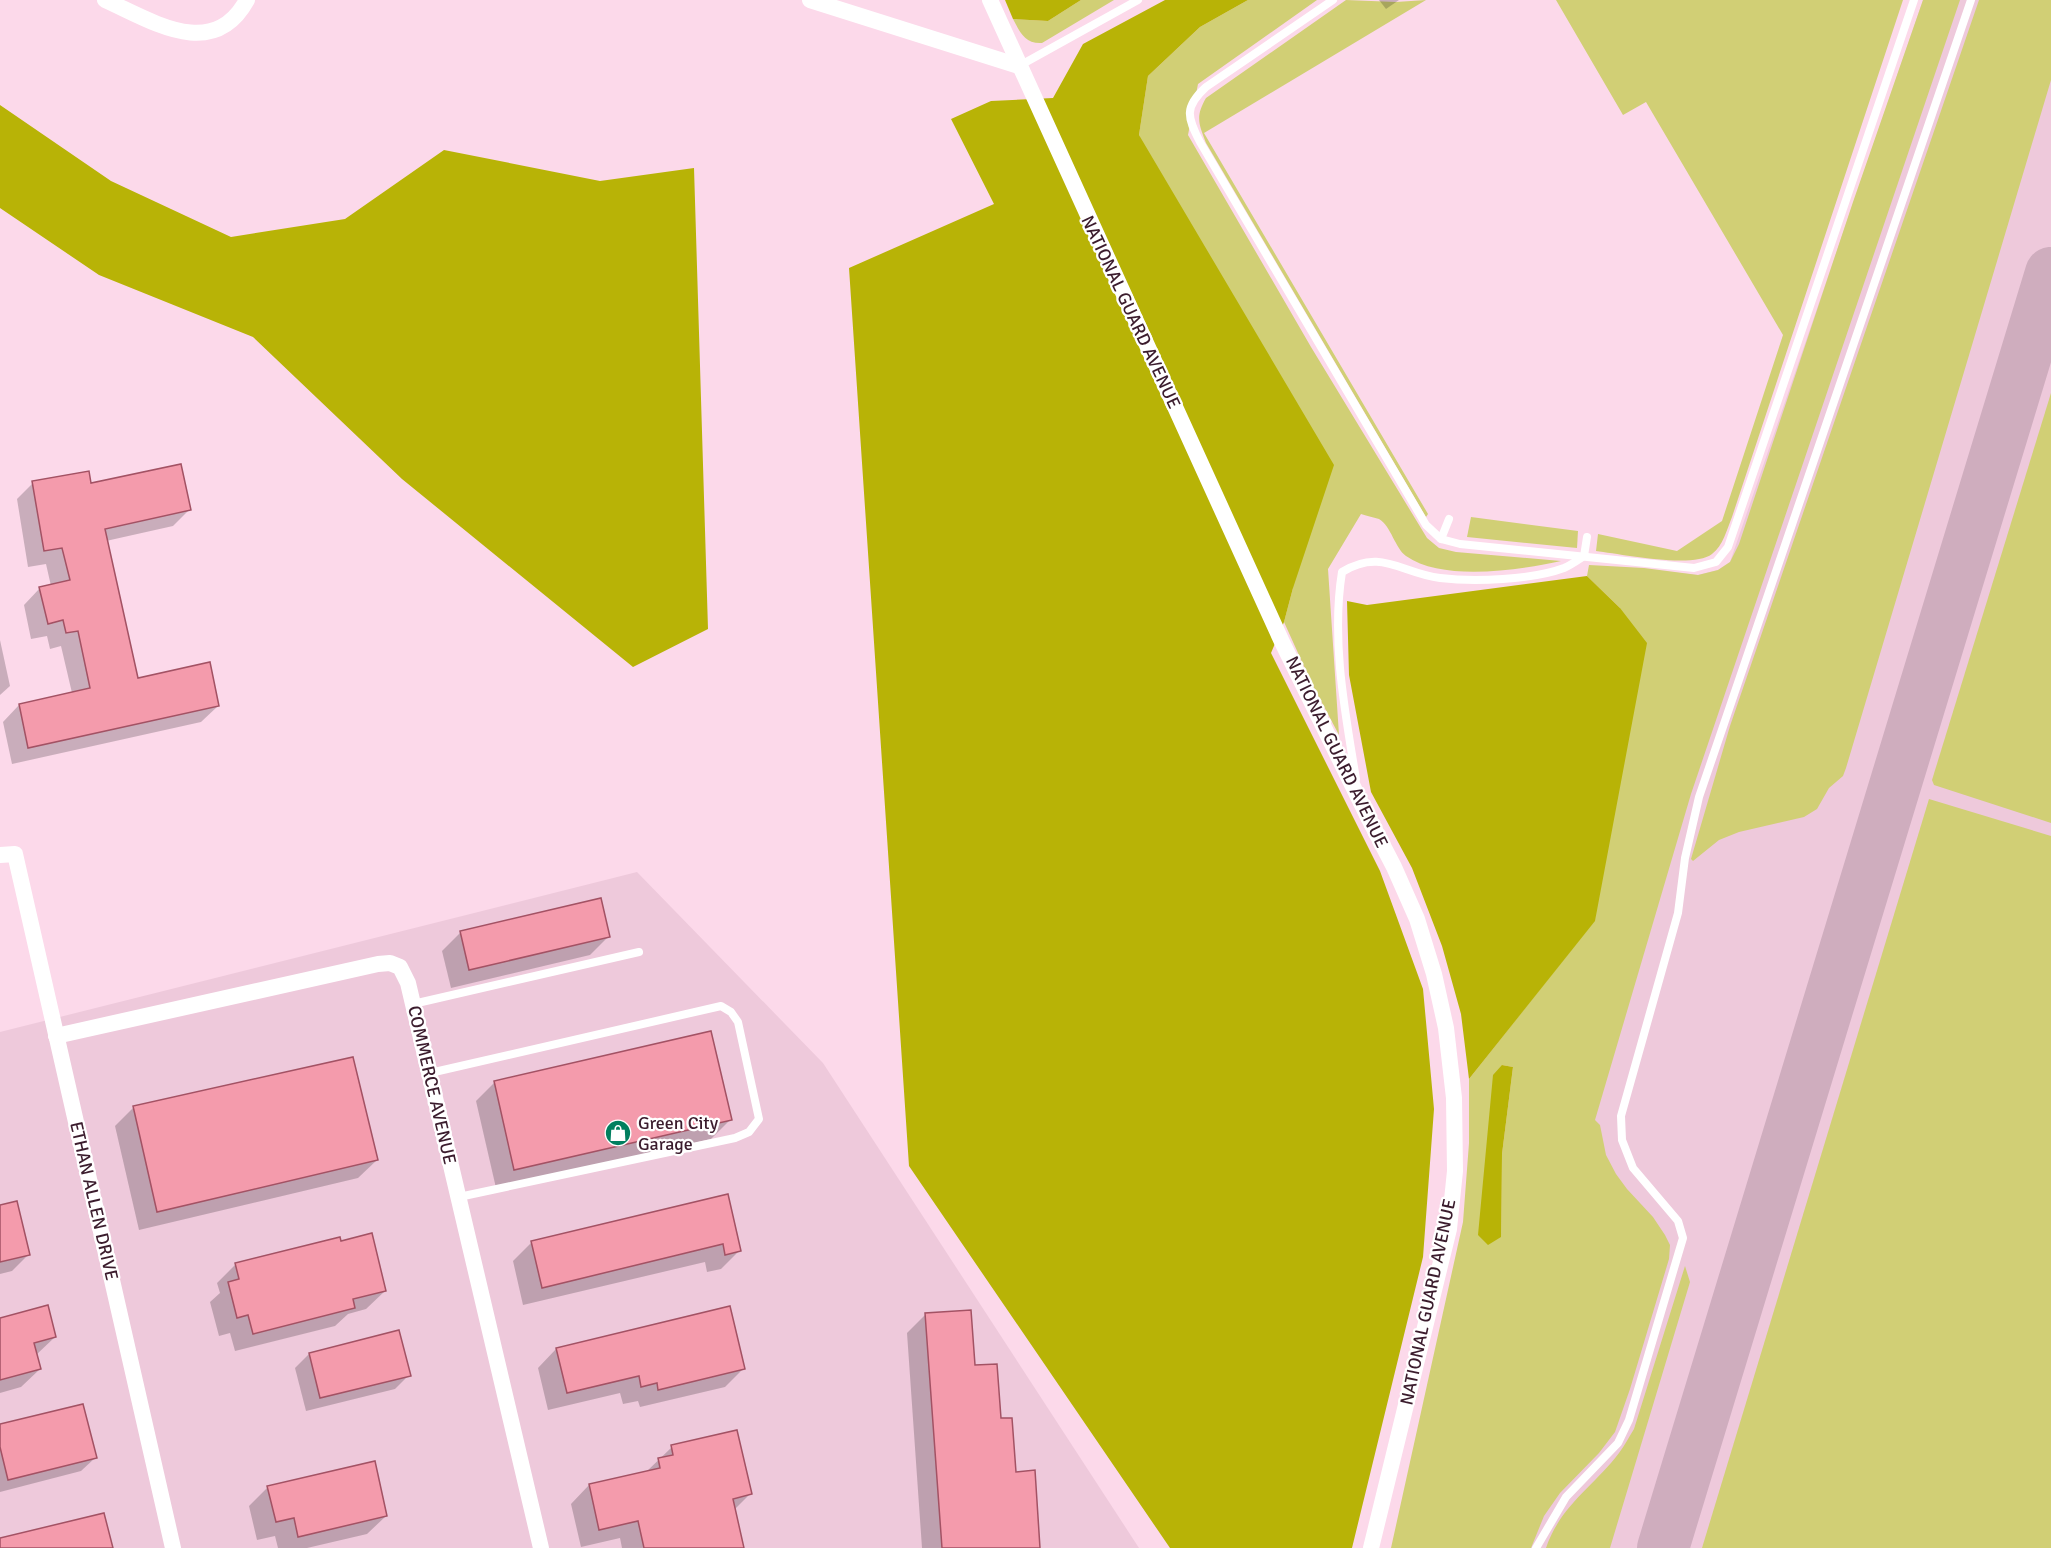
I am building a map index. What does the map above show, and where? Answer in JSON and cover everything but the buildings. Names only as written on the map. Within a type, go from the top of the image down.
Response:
[{"type":"street","points":[[105,0],[169,29],[186,34],[206,34],[226,25],[243,8],[247,0]]},
{"type":"street","points":[[810,0],[1019,66]]},
{"type":"street","name":"NATIONAL GUARD AVENUE","points":[[990,0],[1282,642],[1394,867],[1417,919],[1431,963],[1446,1028],[1454,1098],[1455,1171],[1449,1228],[1371,1548]]},
{"type":"street","name":"ETHAN ALLEN DRIVE","points":[[8,855],[56,1036],[173,1548]]},
{"type":"street","name":"COMMERCE AVENUE","points":[[56,1036],[384,963],[396,965],[404,971],[541,1548]]},
{"type":"lane","points":[[1019,66],[1138,0]]},
{"type":"lane","points":[[1333,0],[1206,87],[1194,98],[1188,112],[1200,142],[1426,525],[1441,539],[1460,544],[1694,568],[1716,562],[1728,547],[1914,0]]},
{"type":"lane","points":[[1536,1548],[1566,1497],[1618,1443],[1629,1420],[1670,1285],[1683,1238],[1678,1221],[1633,1168],[1622,1140],[1621,1116],[1678,914],[1685,858],[1699,797],[1971,0]]},
{"type":"lane","points":[[1441,539],[1449,519]]},
{"type":"lane","points":[[1358,797],[1344,708],[1340,660],[1338,598],[1342,572],[1355,564],[1373,561],[1406,567],[1437,578],[1502,578],[1537,575],[1566,567],[1584,556],[1587,537]]},
{"type":"lane","points":[[413,1004],[639,952]]},
{"type":"lane","points":[[430,1073],[721,1006],[731,1012],[738,1022],[759,1119],[749,1132],[735,1138],[459,1197]]},
{"type":"shaded area","points":[[1005,0],[1081,0],[1048,21],[1013,19]]},
{"type":"shaded area","points":[[1081,0],[1114,0],[1042,43],[1031,42],[1027,39],[1013,19],[1048,21]]},
{"type":"shaded area","points":[[1165,0],[1248,0],[1200,27],[1148,76],[1139,135],[1334,465],[1284,622],[1271,653],[1380,871],[1423,989],[1434,1109],[1423,1257],[1352,1548],[1170,1548],[909,1166],[849,268],[994,204],[951,119],[991,101],[1053,98],[1083,44]]},
{"type":"shaded area","points":[[1248,0],[1317,0],[1198,84],[1188,135],[1311,347],[1427,538],[1439,548],[1456,552],[1561,561],[1524,568],[1482,572],[1440,569],[1406,556],[1383,522],[1361,514],[1328,569],[1339,735],[1312,684],[1284,622],[1293,588],[1139,135],[1148,76],[1200,27]]},
{"type":"shaded area","points":[[1346,0],[1396,2],[1426,0],[1204,133],[1428,514],[1426,517],[1206,143],[1199,120],[1200,110],[1206,98]]},
{"type":"shaded area","points":[[1556,0],[1903,0],[1732,517],[1719,547],[1712,554],[1703,558],[1656,559],[1596,551],[1598,534],[1677,551],[1722,521],[1783,335],[1646,102],[1623,115]]},
{"type":"shaded area","points":[[1923,0],[2051,0],[2051,1548],[1474,1548],[1634,568],[1698,575],[1718,570],[1730,562]]},
{"type":"shaded area","points":[[1923,0],[1960,0],[1691,794],[1595,1120],[1600,1125],[1606,1155],[1616,1174],[1653,1217],[1670,1245],[1669,1259],[1615,1432],[1599,1453],[1560,1493],[1544,1516],[1531,1548],[1391,1548],[1463,1222],[1469,1143],[1469,1079],[1595,920],[1620,608],[1587,576],[1589,565],[1644,568],[1698,575],[1718,570],[1730,562],[1739,544]],"holes":[[[1502,1065],[1513,1067],[1502,1154],[1501,1237]]]},
{"type":"shaded area","points":[[1979,0],[2051,0],[2051,80],[1846,768],[1843,776],[1829,788],[1817,809],[1804,817],[1739,832],[1719,840],[1693,861],[1691,859],[1730,726]]},
{"type":"shaded area","points":[[0,105],[111,181],[231,237],[345,219],[444,150],[600,181],[694,168],[708,629],[633,667],[402,479],[253,337],[99,275],[0,208]]},
{"type":"shaded area","points":[[2051,393],[2051,823],[1934,785],[1932,780]]},
{"type":"shaded area","points":[[1471,517],[1578,531],[1577,548],[1467,537]]},
{"type":"shaded area","points":[[1587,576],[1620,608],[1647,643],[1595,921],[1469,1079],[1461,1014],[1442,946],[1412,868],[1371,792],[1349,675],[1347,601],[1367,605]]},
{"type":"shaded area","points":[[1929,799],[2051,836],[2051,1548],[1702,1548]]},
{"type":"shaded area","points":[[637,872],[823,1063],[1139,1548],[0,1548],[0,1032]]},
{"type":"shaded area","points":[[1502,1065],[1513,1067],[1502,1154],[1501,1237],[1488,1245],[1478,1235],[1493,1075]]},
{"type":"shaded area","points":[[1685,1266],[1690,1282],[1610,1548],[1546,1548],[1560,1520],[1619,1453],[1634,1429]]},
{"type":"taxiway","points":[[1663,1548],[2051,273]]},
{"type":"place","name":"Green City Garage","points":[[618,1133]]}]
